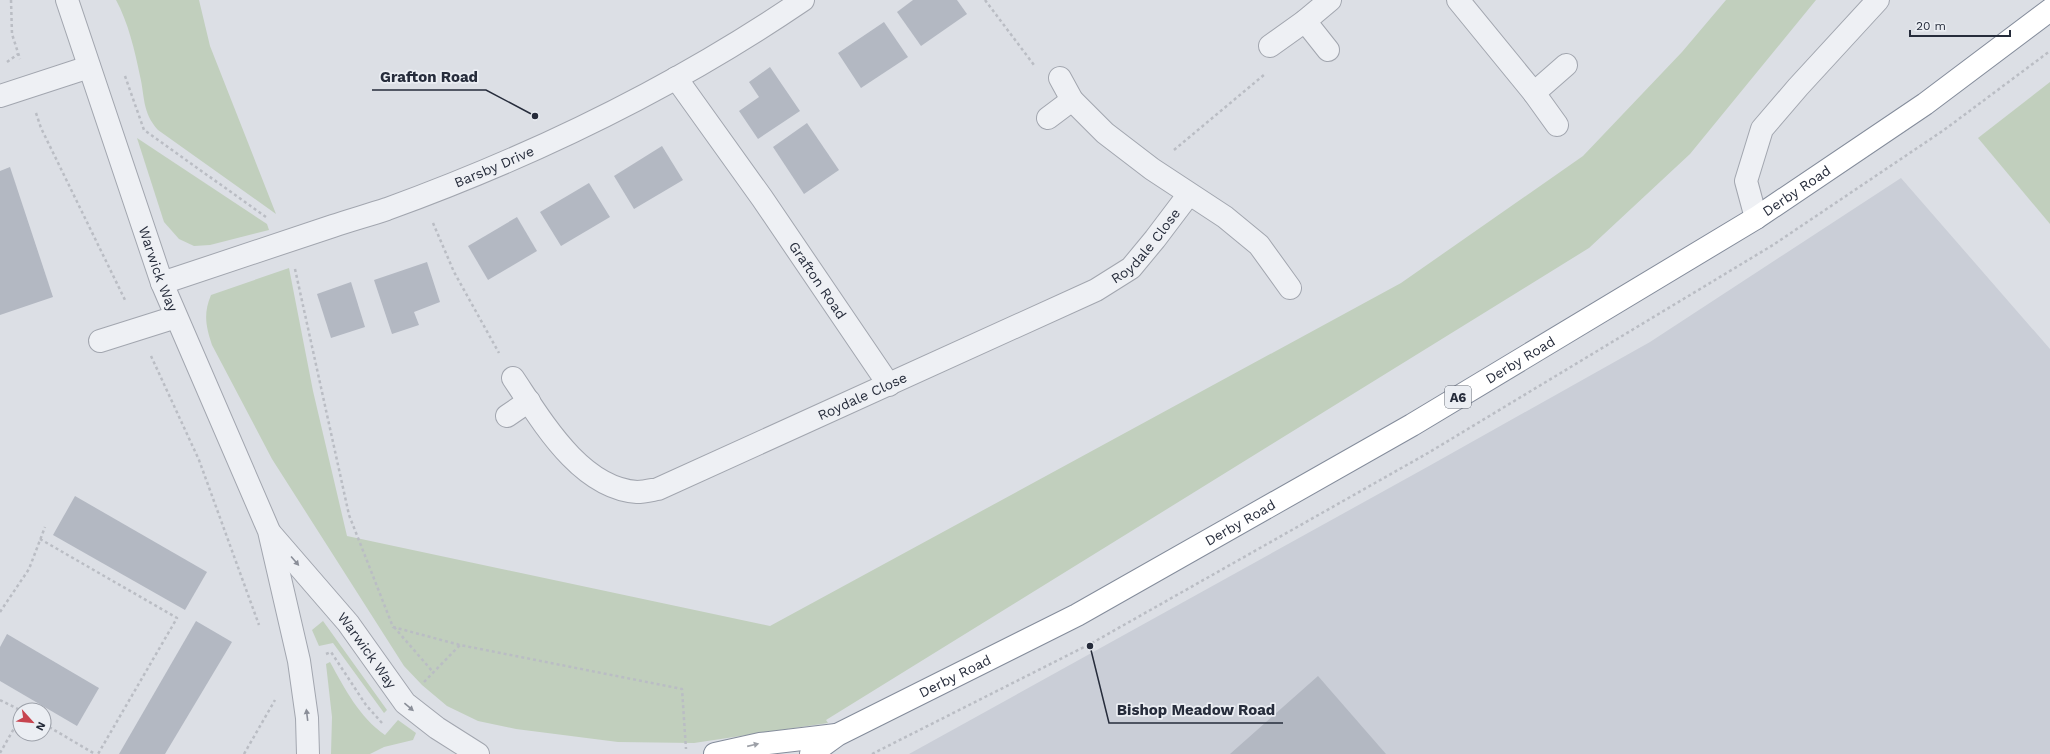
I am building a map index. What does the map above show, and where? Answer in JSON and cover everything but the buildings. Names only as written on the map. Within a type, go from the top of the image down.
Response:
[{"type":"highway","name":"Derby Road","points":[[811,754],[838,735],[1077,615],[1412,425],[1756,218],[1925,104],[2050,10]]},
{"type":"highway","name":"Derby Road","points":[[715,754],[760,744],[838,735]]},
{"type":"street","name":"Warwick Way","points":[[67,0],[162,283],[269,531],[299,661],[307,718],[308,754]]},
{"type":"street","points":[[1270,46],[1305,21],[1330,0]]},
{"type":"street","points":[[1458,0],[1534,93],[1557,125]]},
{"type":"street","points":[[1756,218],[1746,181],[1762,129],[1798,87],[1878,0]]},
{"type":"street","name":"Barsby Drive","points":[[162,283],[421,196],[583,126],[676,78],[791,3]]},
{"type":"street","points":[[1305,21],[1328,50]]},
{"type":"street","points":[[1534,93],[1566,65]]},
{"type":"street","points":[[0,96],[89,67]]},
{"type":"street","name":"Grafton Road","points":[[676,78],[766,204],[889,385]]},
{"type":"street","name":"Roydale Close","points":[[1060,78],[1072,100],[1104,133],[1152,169],[1225,217],[1259,245],[1290,288]]},
{"type":"street","points":[[1048,118],[1072,100]]},
{"type":"street","name":"Roydale Close","points":[[513,378],[529,402],[574,460],[591,475],[608,485],[638,492],[658,489],[889,385],[1101,286],[1131,268],[1189,194]]},
{"type":"street","points":[[100,341],[176,317]]},
{"type":"street","points":[[507,416],[529,402]]},
{"type":"street","name":"Warwick Way","points":[[269,531],[348,623],[405,703],[436,728],[478,754]]},
{"type":"path","points":[[11,0],[12,34],[18,54]]},
{"type":"path","points":[[985,0],[1044,78],[1060,78]]},
{"type":"path","points":[[1152,169],[1272,68],[1270,46]]},
{"type":"path","points":[[124,72],[144,130],[274,223],[294,266],[349,515],[393,627],[433,672],[460,645]]},
{"type":"path","points":[[37,114],[41,128],[139,329],[199,460],[260,628]]},
{"type":"path","points":[[421,196],[454,272],[513,378]]},
{"type":"path","points":[[0,612],[29,569],[45,527]]},
{"type":"path","points":[[40,539],[176,618],[98,754]]},
{"type":"path","points":[[393,627],[460,645],[682,690],[686,754]]},
{"type":"path","points":[[322,655],[331,652],[366,705],[385,726]]},
{"type":"path","points":[[244,754],[278,694]]},
{"type":"path","points":[[0,700],[12,706]]},
{"type":"path","points":[[52,729],[95,754]]},
{"type":"path","points":[[0,753],[12,732]]},
{"type":"shaded area","points":[[1901,178],[2050,349],[2050,754],[909,754],[1650,342]]},
{"type":"green space","points":[[116,0],[199,0],[210,46],[276,214],[158,130],[149,117],[147,111],[131,37]]},
{"type":"green space","points":[[1726,0],[1816,0],[1690,154],[1589,248],[826,720],[828,723],[694,743],[618,742],[516,729],[478,721],[447,706],[422,685],[404,666],[272,459],[212,345],[208,332],[206,314],[211,295],[289,268],[313,391],[347,536],[770,626],[1401,283],[1583,156],[1682,52]]},
{"type":"green space","points":[[2050,82],[2050,224],[1978,138]]},
{"type":"green space","points":[[137,138],[267,224],[269,230],[210,245],[194,246],[179,239],[164,222]]},
{"type":"green space","points":[[323,621],[387,710],[384,713],[333,643],[319,646],[312,630]]},
{"type":"green space","points":[[330,662],[353,702],[376,728],[385,735],[398,720],[416,733],[413,740],[384,747],[370,754],[331,754],[332,717],[326,664]]},
{"type":"place","name":"Grafton Road","points":[[535,116]]},
{"type":"place","name":"Bishop Meadow Road","points":[[1090,646]]}]
